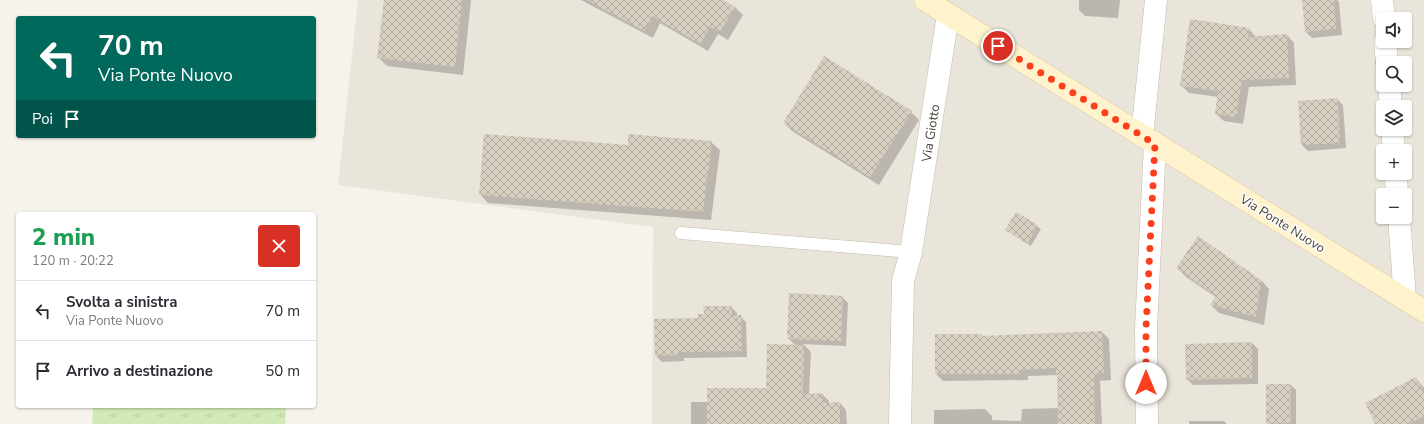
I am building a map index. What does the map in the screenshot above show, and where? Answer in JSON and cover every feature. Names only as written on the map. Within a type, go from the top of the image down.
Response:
[{"type":"main road","name":"Via Ponte Nuovo","points":[[925,0],[1424,311]]},
{"type":"street","points":[[1146,424],[1148,140],[1156,0]]},
{"type":"street","points":[[1382,0],[1383,12]]},
{"type":"street","name":"Via Giotto","points":[[900,424],[902,281],[911,252],[948,15]]},
{"type":"street","points":[[1400,224],[1405,299]]},
{"type":"lane","points":[[681,232],[911,252]]},
{"type":"shaded area","points":[[358,0],[1424,0],[1424,424],[652,424],[653,227],[338,185]]},
{"type":"green space","points":[[93,408],[286,408],[285,424],[92,424]]},
{"type":"building","points":[[384,0],[462,0],[455,67],[377,58]]},
{"type":"building","points":[[587,0],[724,0],[735,7],[720,32],[710,27],[700,44],[652,16],[644,31]]},
{"type":"building","points":[[1302,0],[1334,0],[1336,29],[1305,32]]},
{"type":"building","points":[[1190,19],[1250,28],[1248,37],[1287,34],[1289,78],[1242,80],[1236,117],[1215,114],[1218,91],[1180,86]]},
{"type":"building","points":[[824,56],[912,111],[870,177],[783,123]]},
{"type":"building","points":[[1338,98],[1340,143],[1301,145],[1298,101]]},
{"type":"building","points":[[484,134],[628,145],[628,134],[712,141],[703,212],[479,195]]},
{"type":"building","points":[[1016,212],[1038,225],[1027,244],[1005,230]]},
{"type":"building","points":[[1198,236],[1261,280],[1256,317],[1210,305],[1216,296],[1176,268]]},
{"type":"building","points":[[789,293],[843,296],[841,341],[787,339]]},
{"type":"building","points":[[703,306],[732,306],[732,316],[741,315],[742,351],[678,352],[678,355],[655,356],[654,319],[698,318],[698,314],[704,314]]},
{"type":"building","points":[[1102,331],[1104,373],[1094,374],[1095,424],[1058,424],[1056,368],[1021,370],[1021,374],[935,374],[935,334],[982,334],[982,336]]},
{"type":"building","points":[[1252,342],[1252,378],[1186,380],[1185,344]]},
{"type":"building","points":[[767,344],[804,345],[803,394],[822,393],[823,403],[840,402],[840,424],[707,424],[707,388],[766,388]]},
{"type":"building","points":[[1416,377],[1424,392],[1424,416],[1409,424],[1375,424],[1365,403]]},
{"type":"building","points":[[1266,384],[1291,384],[1291,423],[1266,424]]},
{"type":"route","points":[[998,46],[1155,144],[1146,328],[1146,383]]}]
